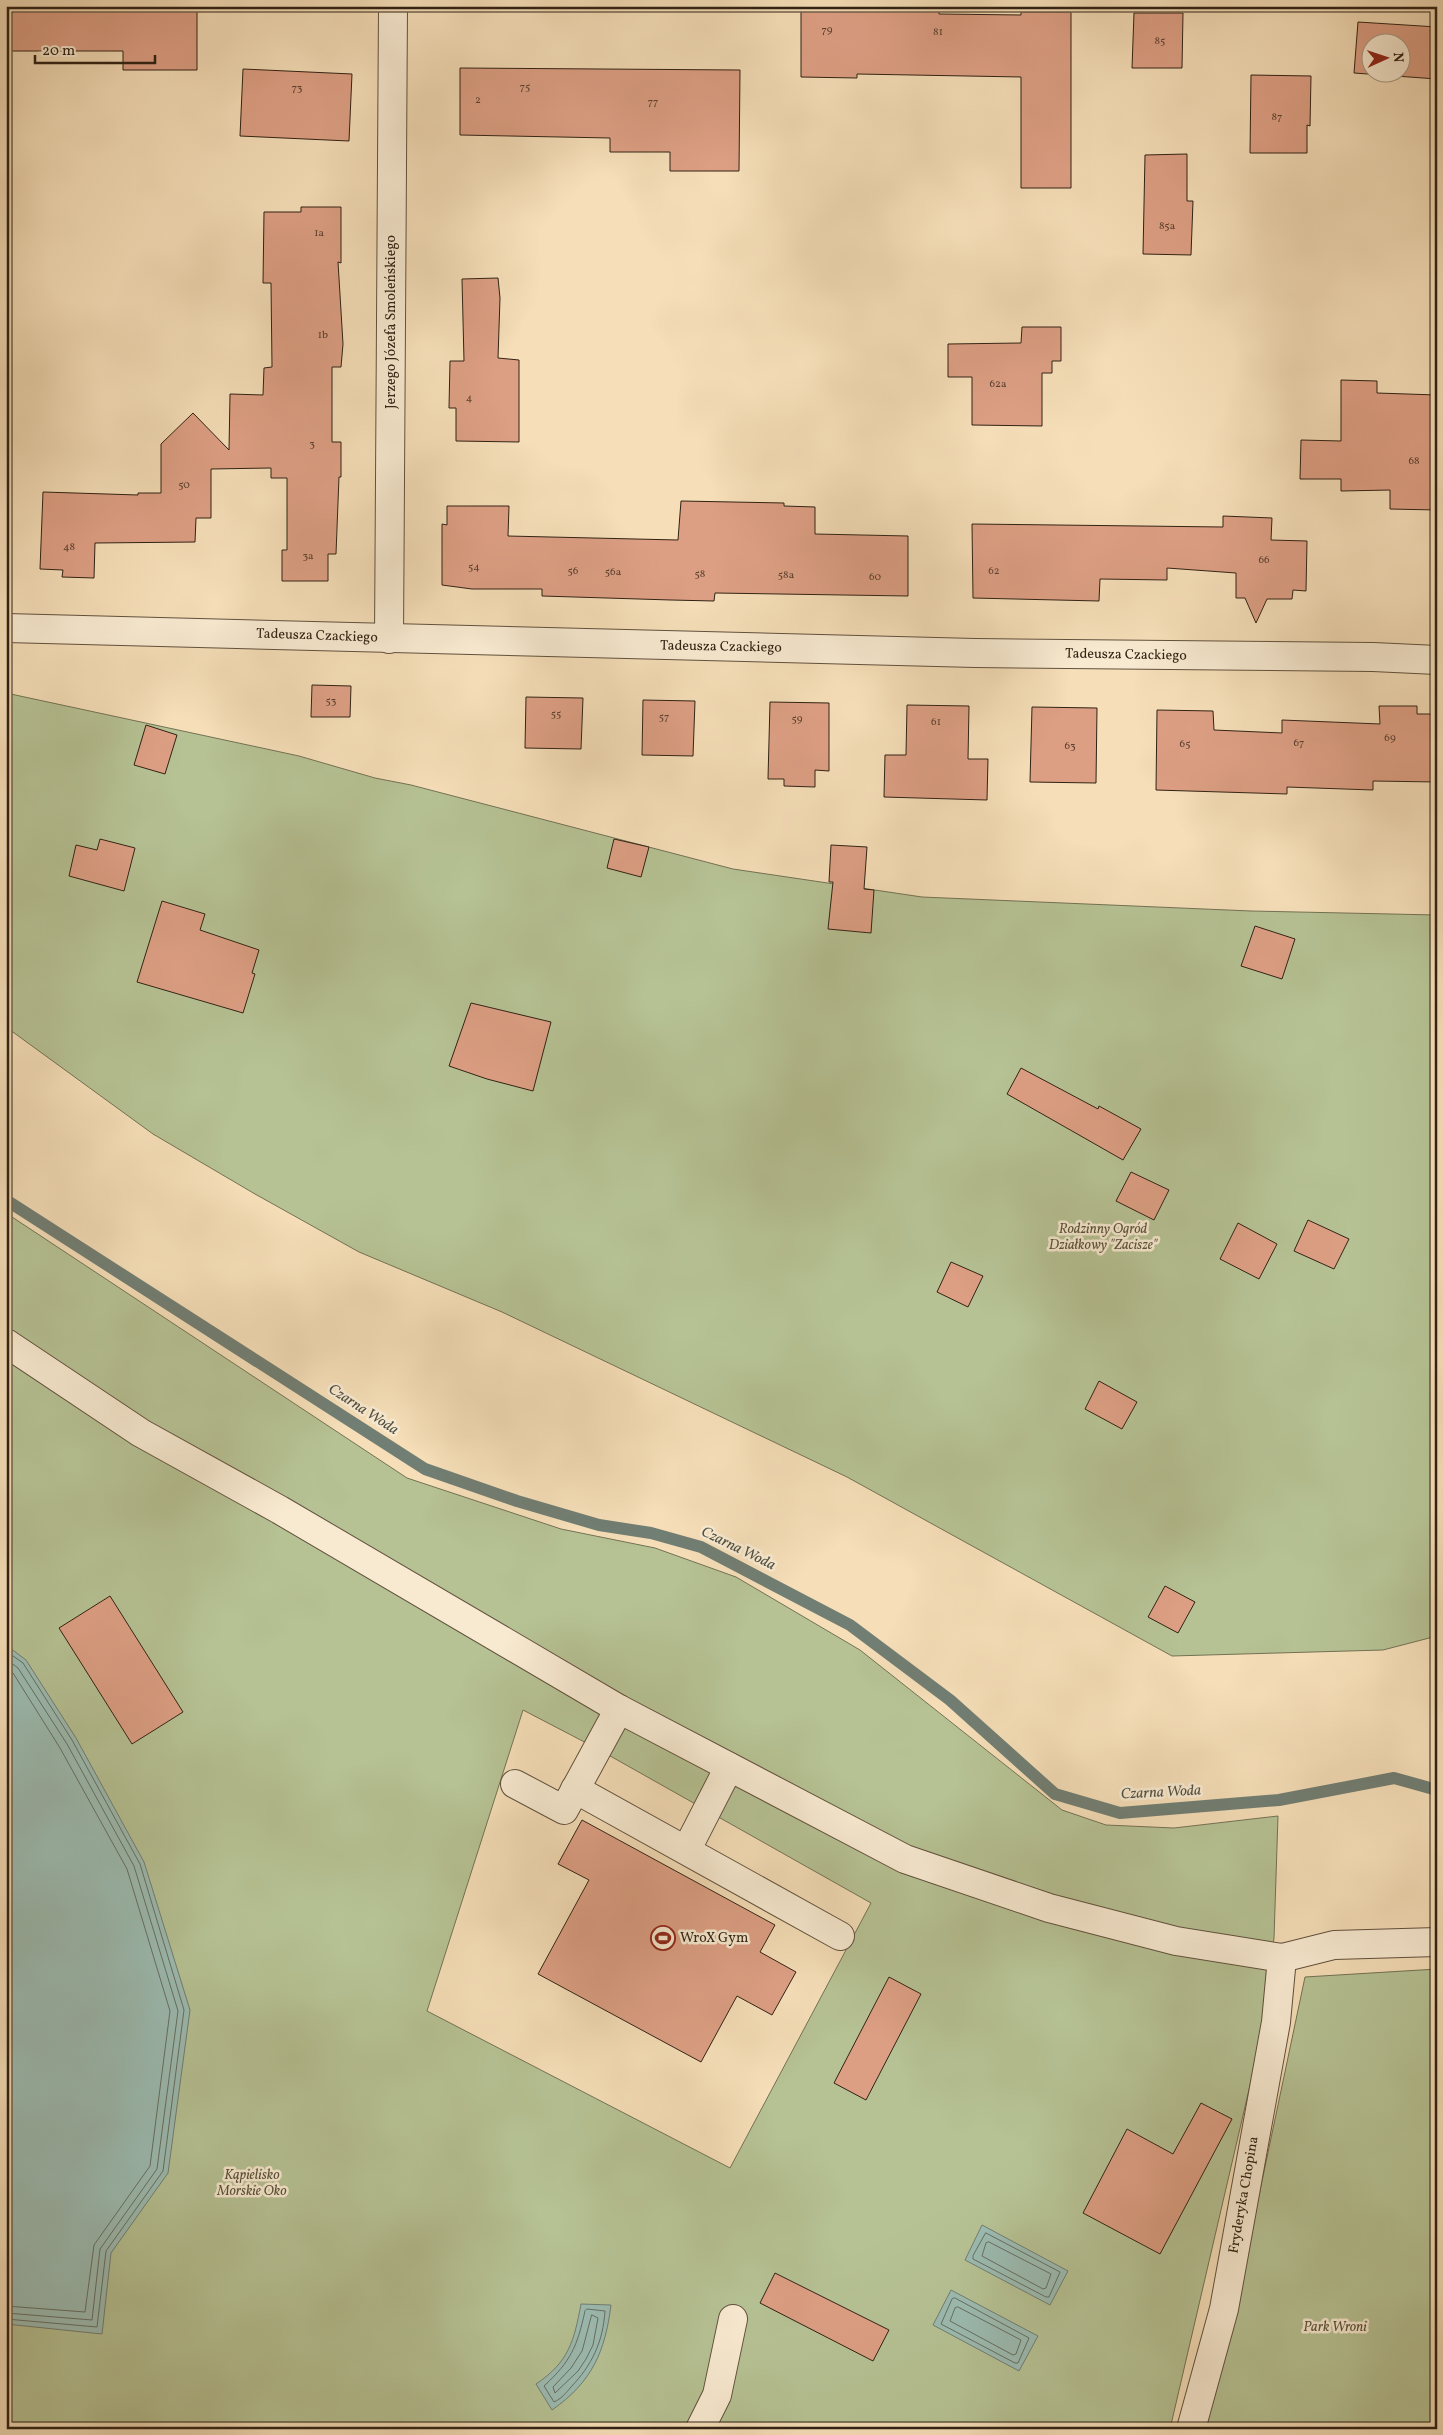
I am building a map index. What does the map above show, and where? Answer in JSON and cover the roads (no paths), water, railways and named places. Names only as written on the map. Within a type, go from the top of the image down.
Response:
[{"type":"street","name":"Jerzego Józefa Smoleńskiego","points":[[389,639],[393,6]]},
{"type":"street","name":"Tadeusza Czackiego","points":[[6,628],[975,653],[1373,657],[1437,660]]},
{"type":"street","points":[[6,1343],[141,1433],[280,1510],[619,1709],[914,1862],[1049,1908],[1176,1941],[1282,1958],[1334,1945],[1437,1942]]},
{"type":"street","points":[[515,1784],[564,1810],[619,1709]]},
{"type":"street","points":[[687,1849],[730,1767]]},
{"type":"street","points":[[575,1789],[687,1849],[840,1936]]},
{"type":"street","name":"Fryderyka Chopina","points":[[1190,2429],[1224,2309],[1276,2022],[1282,1958]]},
{"type":"street","points":[[700,2429],[717,2395],[733,2319]]},
{"type":"water","points":[[6,1645],[26,1660],[76,1738],[144,1862],[190,2010],[168,2173],[111,2253],[102,2334],[6,2324]]},
{"type":"water","points":[[982,2225],[1068,2271],[1050,2305],[965,2260]]},
{"type":"water","points":[[951,2290],[1038,2336],[1019,2371],[933,2325]]},
{"type":"water","points":[[581,2304],[611,2305],[605,2337],[587,2377],[566,2399],[552,2410],[536,2384],[547,2376],[563,2359],[576,2329]]},
{"type":"waterway","name":"Czarna Woda","points":[[6,1200],[425,1469],[517,1501],[599,1525],[651,1533],[701,1547],[850,1625],[950,1700],[1055,1794],[1120,1813],[1279,1800],[1394,1778],[1437,1790]]},
{"type":"place","name":"WroX Gym","points":[[663,1938]]},
{"type":"park label","name":"Rodzinny Ogród Działkowy \"Zacisze\"","points":[[1103,1238]]},
{"type":"park label","name":"Kąpielisko Morskie Oko","points":[[252,2184]]},
{"type":"park label","name":"Park Wroni","points":[[1335,2327]]}]
